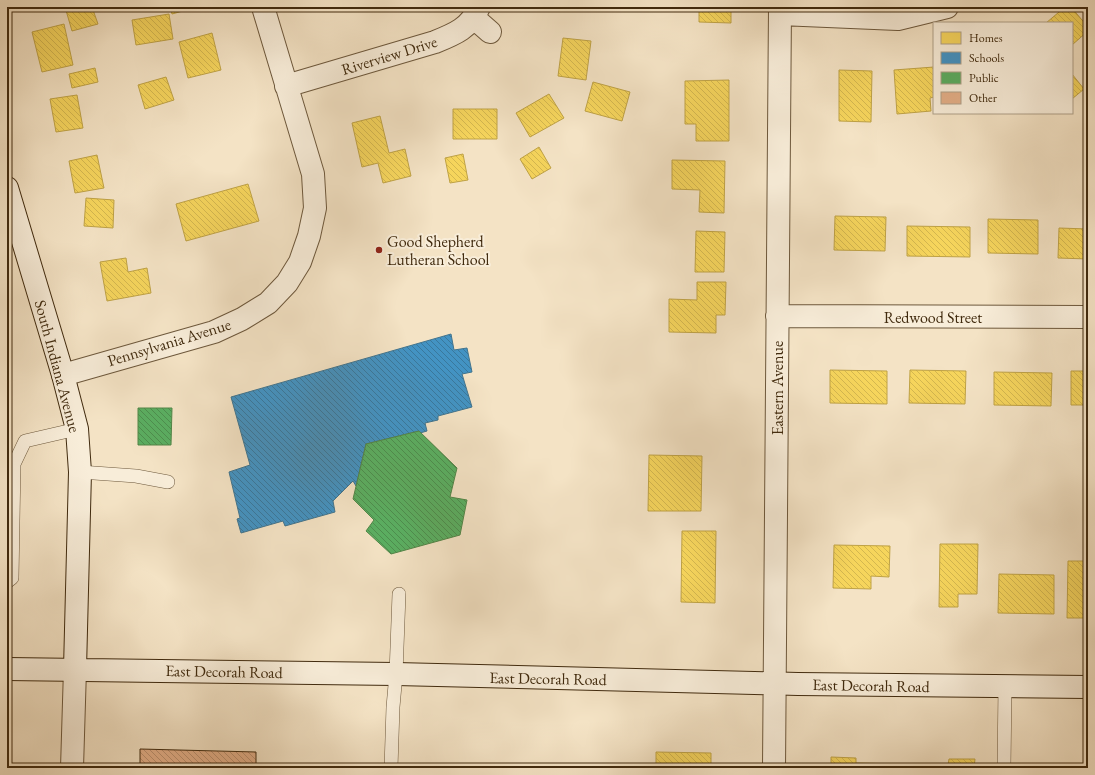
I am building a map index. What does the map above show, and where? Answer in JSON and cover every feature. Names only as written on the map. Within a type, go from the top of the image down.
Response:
[{"type":"street","name":"Pennsylvania Avenue","points":[[63,375],[214,332],[242,319],[268,303],[287,283],[300,262],[309,236],[315,208],[313,174],[263,7]]},
{"type":"street","points":[[780,11],[898,19],[948,7]]},
{"type":"street","name":"Eastern Avenue","points":[[774,768],[780,11]]},
{"type":"street","name":"Riverview Drive","points":[[286,86],[435,42],[451,36],[464,27],[481,19]]},
{"type":"street","name":"South Indiana Avenue","points":[[7,188],[63,375],[77,429],[80,472],[72,768]]},
{"type":"street","name":"Redwood Street","points":[[778,316],[1088,318]]},
{"type":"street","name":"East Decorah Road","points":[[7,669],[396,674],[774,683],[1088,687]]},
{"type":"lane","points":[[7,582],[12,578],[14,464],[25,441],[77,429]]},
{"type":"lane","points":[[80,472],[136,476],[168,482]]},
{"type":"lane","points":[[391,768],[399,594]]},
{"type":"lane","points":[[1004,768],[1005,686]]},
{"type":"building: Homes","points":[[65,7],[92,7],[98,24],[72,31]]},
{"type":"building: Homes","points":[[170,7],[197,7],[172,14]]},
{"type":"building: Homes","points":[[351,7],[367,7],[352,11]]},
{"type":"building: Homes","points":[[699,7],[731,7],[731,23],[699,22]]},
{"type":"building: Homes","points":[[1065,7],[1071,7],[1088,27],[1088,31],[1073,44],[1073,22],[1047,22]]},
{"type":"building: Homes","points":[[169,14],[173,39],[136,45],[132,20]]},
{"type":"building: Homes","points":[[64,24],[73,65],[42,72],[32,32]]},
{"type":"building: Homes","points":[[212,33],[221,70],[188,78],[179,42]]},
{"type":"building: Homes","points":[[563,38],[591,41],[586,80],[558,76]]},
{"type":"building: Homes","points":[[933,67],[933,97],[930,98],[931,111],[897,114],[894,70]]},
{"type":"building: Homes","points":[[95,68],[98,82],[72,88],[69,74]]},
{"type":"building: Homes","points":[[839,70],[872,71],[871,122],[839,121]]},
{"type":"building: Homes","points":[[1073,75],[1084,89],[1073,98]]},
{"type":"building: Homes","points":[[166,77],[174,100],[145,109],[138,85]]},
{"type":"building: Homes","points":[[729,80],[729,141],[696,141],[696,124],[685,124],[685,81]]},
{"type":"building: Homes","points":[[593,82],[630,92],[622,121],[585,111]]},
{"type":"building: Homes","points":[[549,94],[564,118],[530,137],[516,113]]},
{"type":"building: Homes","points":[[77,95],[83,128],[56,132],[50,99]]},
{"type":"building: Homes","points":[[453,109],[497,109],[497,139],[453,139]]},
{"type":"building: Homes","points":[[380,116],[389,153],[405,149],[411,176],[383,183],[378,163],[362,167],[352,123]]},
{"type":"building: Homes","points":[[539,147],[551,168],[532,179],[520,159]]},
{"type":"building: Homes","points":[[463,154],[468,180],[450,183],[445,158]]},
{"type":"building: Homes","points":[[97,155],[104,188],[75,193],[69,161]]},
{"type":"building: Homes","points":[[672,160],[725,161],[724,213],[699,212],[700,190],[672,189]]},
{"type":"building: Homes","points":[[248,184],[259,221],[186,241],[176,204]]},
{"type":"building: Homes","points":[[86,198],[114,200],[113,228],[84,226]]},
{"type":"building: Homes","points":[[835,216],[886,217],[885,251],[834,250]]},
{"type":"building: Homes","points":[[988,219],[1038,220],[1038,254],[988,253]]},
{"type":"building: Homes","points":[[907,226],[970,227],[970,257],[907,256]]},
{"type":"building: Homes","points":[[1059,228],[1088,229],[1088,259],[1058,258]]},
{"type":"building: Homes","points":[[696,231],[725,232],[724,272],[695,272]]},
{"type":"building: Homes","points":[[126,258],[128,272],[147,268],[151,293],[107,301],[100,262]]},
{"type":"building: Homes","points":[[697,282],[726,282],[725,315],[716,315],[716,333],[669,332],[669,299],[697,300]]},
{"type":"building: Homes","points":[[830,370],[887,371],[887,404],[830,403]]},
{"type":"building: Homes","points":[[910,370],[966,371],[965,404],[909,403]]},
{"type":"building: Homes","points":[[1071,371],[1088,371],[1088,405],[1071,405]]},
{"type":"building: Homes","points":[[994,372],[1052,373],[1051,406],[994,405]]},
{"type":"building: Homes","points":[[649,455],[702,456],[701,511],[648,511]]},
{"type":"building: Homes","points":[[682,531],[716,531],[715,603],[681,602]]},
{"type":"building: Homes","points":[[940,544],[978,544],[977,594],[958,594],[958,607],[939,607]]},
{"type":"building: Homes","points":[[834,545],[890,546],[889,577],[871,576],[871,589],[833,588]]},
{"type":"building: Homes","points":[[1068,561],[1088,561],[1088,618],[1067,618]]},
{"type":"building: Homes","points":[[999,574],[1054,575],[1054,614],[998,613]]},
{"type":"building: Homes","points":[[656,752],[711,753],[711,768],[656,768]]},
{"type":"building: Homes","points":[[831,757],[856,758],[856,763],[948,765],[949,759],[975,759],[974,768],[831,768]]},
{"type":"building: Schools","points":[[451,334],[454,350],[467,348],[472,372],[462,374],[472,407],[438,416],[438,420],[425,423],[427,431],[420,433],[419,431],[366,444],[356,486],[353,481],[333,501],[335,512],[285,526],[283,521],[241,533],[237,519],[240,518],[229,472],[250,465],[231,397]]},
{"type":"building: Public","points":[[138,408],[172,408],[171,445],[138,445]]},
{"type":"building: Public","points":[[419,431],[457,468],[450,497],[467,500],[460,535],[391,554],[366,531],[374,520],[353,499],[366,444]]},
{"type":"building: Other","points":[[140,749],[256,752],[256,768],[140,768]]},
{"type":"place","name":"Good Shepherd Lutheran School","points":[[379,250]]}]
